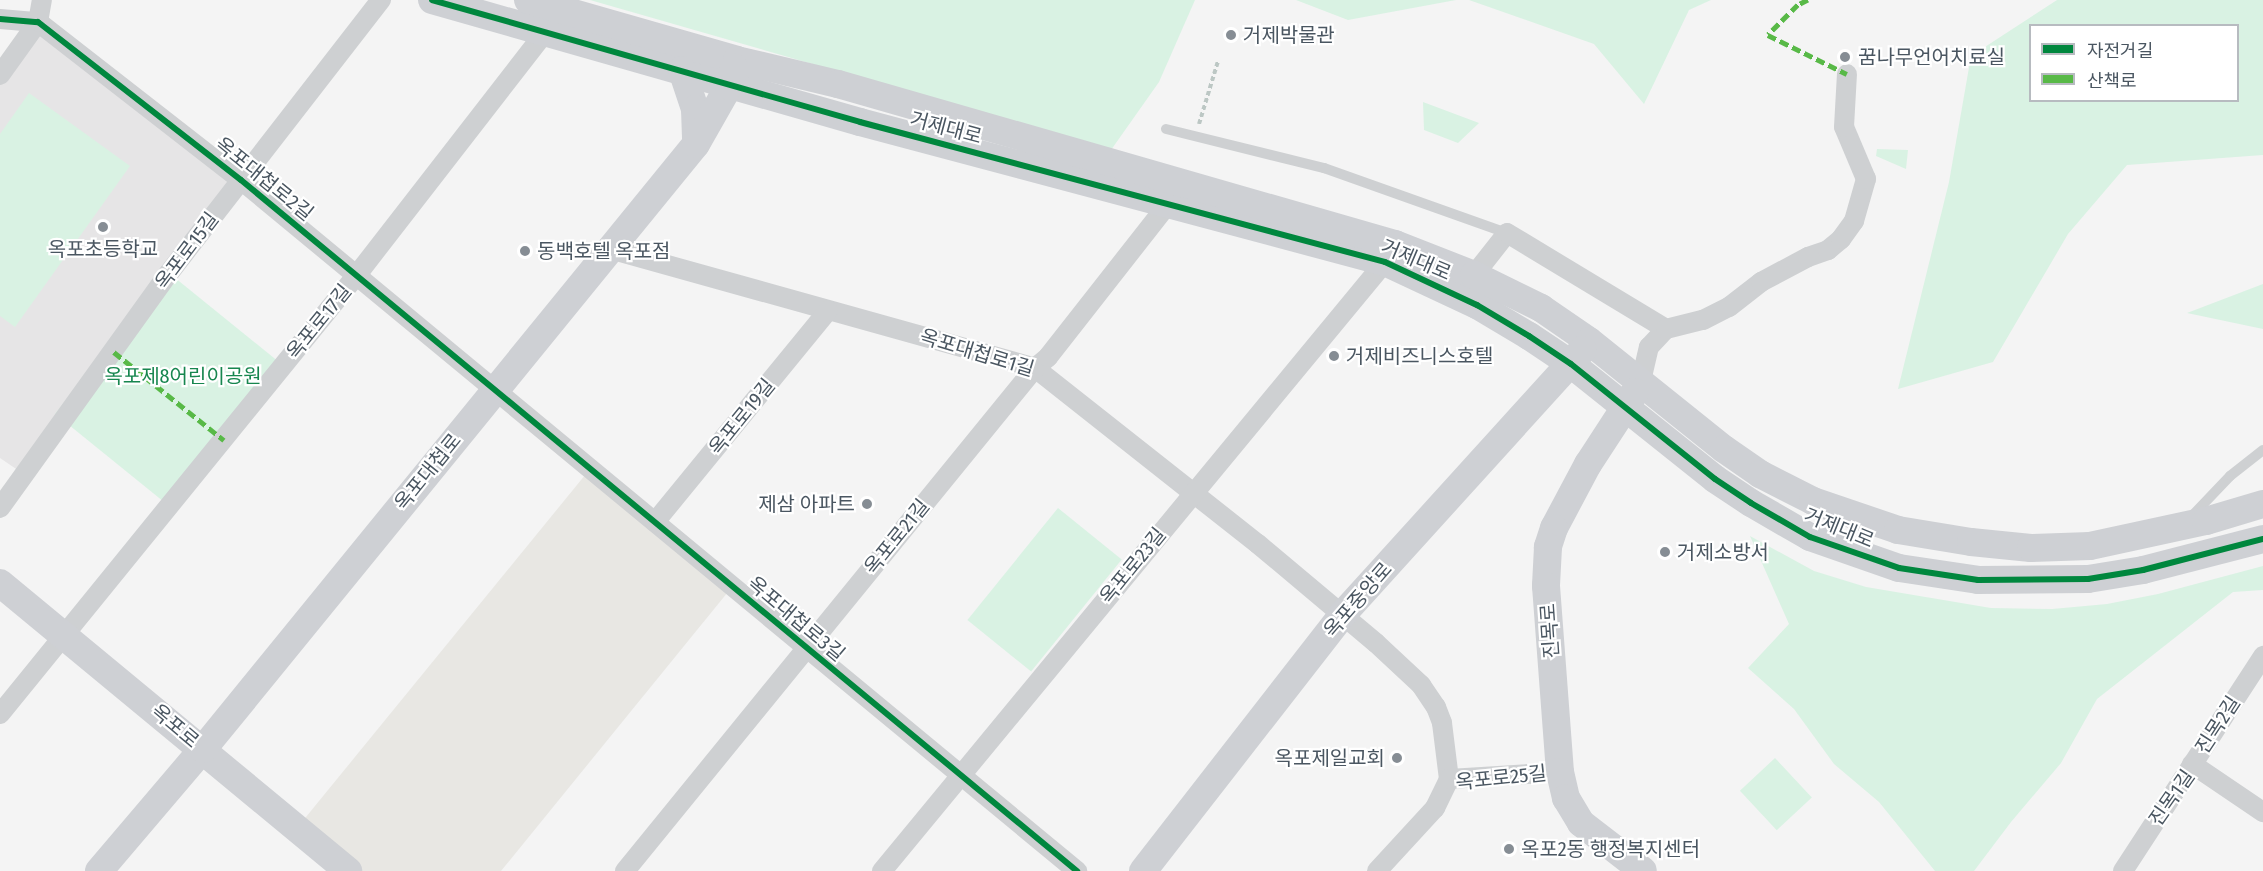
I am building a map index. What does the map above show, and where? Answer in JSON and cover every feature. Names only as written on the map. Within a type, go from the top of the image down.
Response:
[{"type":"street","points":[[0,75],[38,22],[42,0]]},
{"type":"street","name":"옥포로15길","points":[[0,508],[170,273],[381,0]]},
{"type":"street","name":"거제대로","points":[[432,0],[682,70],[838,84],[1372,237],[1474,275],[1541,308],[1589,341],[1760,474],[1813,501],[1898,530],[1971,542],[2031,548],[2090,546],[2184,526],[2263,504]]},
{"type":"street","name":"거제대로","points":[[528,0],[733,73],[767,96],[1385,262],[1477,305],[1571,364],[1715,480],[1751,503],[1810,537],[1899,568],[1978,580],[2088,579],[2143,570],[2263,539]]},
{"type":"street","points":[[0,19],[38,22]]},
{"type":"street","name":"옥포대첩로2길","points":[[38,22],[241,180],[495,391]]},
{"type":"street","name":"옥포로17길","points":[[0,714],[356,276],[545,32]]},
{"type":"street","points":[[682,70],[695,109],[696,144]]},
{"type":"street","name":"옥포대첩로","points":[[99,871],[203,748],[696,144],[733,73]]},
{"type":"street","points":[[1641,381],[1649,347],[1666,329],[1703,320],[1729,307],[1761,282],[1808,257],[1828,250],[1841,239],[1854,221],[1866,179],[1844,127],[1847,74]]},
{"type":"street","points":[[696,144],[739,107],[767,96]]},
{"type":"street","name":"옥포로21길","points":[[625,871],[1035,368],[1048,357],[1168,204]]},
{"type":"street","points":[[1474,275],[1507,234],[1666,329]]},
{"type":"street","name":"옥포대첩로1길","points":[[610,249],[1035,368],[1194,492],[1342,615],[1380,657],[1421,685],[1436,706],[1442,723],[1449,779]]},
{"type":"street","name":"옥포로23길","points":[[882,871],[1385,262]]},
{"type":"street","name":"옥포로19길","points":[[655,522],[828,311]]},
{"type":"street","name":"옥포중앙로","points":[[1143,871],[1342,615],[1571,364],[1589,341]]},
{"type":"street","name":"진목로","points":[[1641,381],[1627,409],[1578,483],[1554,528],[1548,547],[1546,586],[1560,772],[1566,798],[1574,814],[1588,828],[1643,871]]},
{"type":"street","name":"옥포대첩로3길","points":[[495,391],[960,777],[1077,871]]},
{"type":"street","name":"옥포로","points":[[0,583],[203,748],[348,871]]},
{"type":"street","name":"진목2길","points":[[2192,764],[2263,656]]},
{"type":"street","name":"진목1길","points":[[2123,871],[2192,764],[2263,812]]},
{"type":"street","name":"옥포로25길","points":[[1377,871],[1435,808],[1449,779],[1560,772]]},
{"type":"lane","points":[[1166,129],[1324,168],[1507,234]]},
{"type":"lane","points":[[2184,526],[2230,476],[2263,450]]},
{"type":"path","points":[[1196,136],[1218,61]]},
{"type":"shaded area","name":"옥포초등학교","points":[[38,22],[241,180],[25,475],[0,458],[0,75]]},
{"type":"shaded area","points":[[590,469],[732,587],[501,871],[349,871],[297,828]]},
{"type":"green space","points":[[590,0],[1195,0],[1159,82],[1111,150]]},
{"type":"green space","points":[[1296,0],[1456,0],[1348,20]]},
{"type":"green space","points":[[1469,0],[1711,0],[1689,10],[1644,104],[1594,44]]},
{"type":"green space","points":[[2057,0],[2263,0],[2263,155],[2127,165],[2068,234],[1993,362],[1898,389],[1949,182],[1971,56]]},
{"type":"green space","points":[[29,93],[130,166],[15,327],[0,316],[0,134]]},
{"type":"green space","points":[[1423,102],[1479,123],[1458,143],[1424,130]]},
{"type":"green space","points":[[1877,149],[1908,150],[1906,169],[1876,156]]},
{"type":"green space","name":"옥포제8어린이공원","points":[[169,273],[283,366],[169,506],[55,414]]},
{"type":"green space","points":[[2263,284],[2263,329],[2187,313]]},
{"type":"green space","points":[[1058,508],[1122,560],[1031,672],[967,620]]},
{"type":"green space","points":[[1750,536],[1814,571],[1866,587],[1991,608],[2052,609],[2107,604],[2158,594],[2263,566],[2263,590],[2233,592],[2097,699],[2061,763],[2011,822],[1974,871],[1935,871],[1879,802],[1834,764],[1794,709],[1748,668],[1789,624]]},
{"type":"green space","points":[[1775,758],[1812,797],[1777,830],[1740,791]]},
{"type":"marked path","points":[[1808,0],[1798,5],[1768,35],[1847,74]]},
{"type":"marked path","points":[[114,352],[224,440]]},
{"type":"cycle path","points":[[432,0],[860,122],[1385,262],[1477,305],[1529,336],[1571,364],[1715,479],[1751,503],[1810,537],[1899,568],[1978,580],[2088,579],[2143,570],[2263,539]]},
{"type":"cycle path","points":[[0,19],[38,22],[241,180],[1077,871]]},
{"type":"place","name":"거제박물관","points":[[1231,35]]},
{"type":"place","name":"꿈나무언어치료실","points":[[1845,57]]},
{"type":"place","name":"옥포초등학교","points":[[103,227]]},
{"type":"place","name":"동백호텔 옥포점","points":[[525,251]]},
{"type":"place","name":"거제비즈니스호텔","points":[[1334,356]]},
{"type":"place","name":"제삼 아파트","points":[[867,504]]},
{"type":"place","name":"거제소방서","points":[[1665,552]]},
{"type":"place","name":"옥포제일교회","points":[[1397,758]]},
{"type":"place","name":"옥포2동 행정복지센터","points":[[1509,849]]}]
